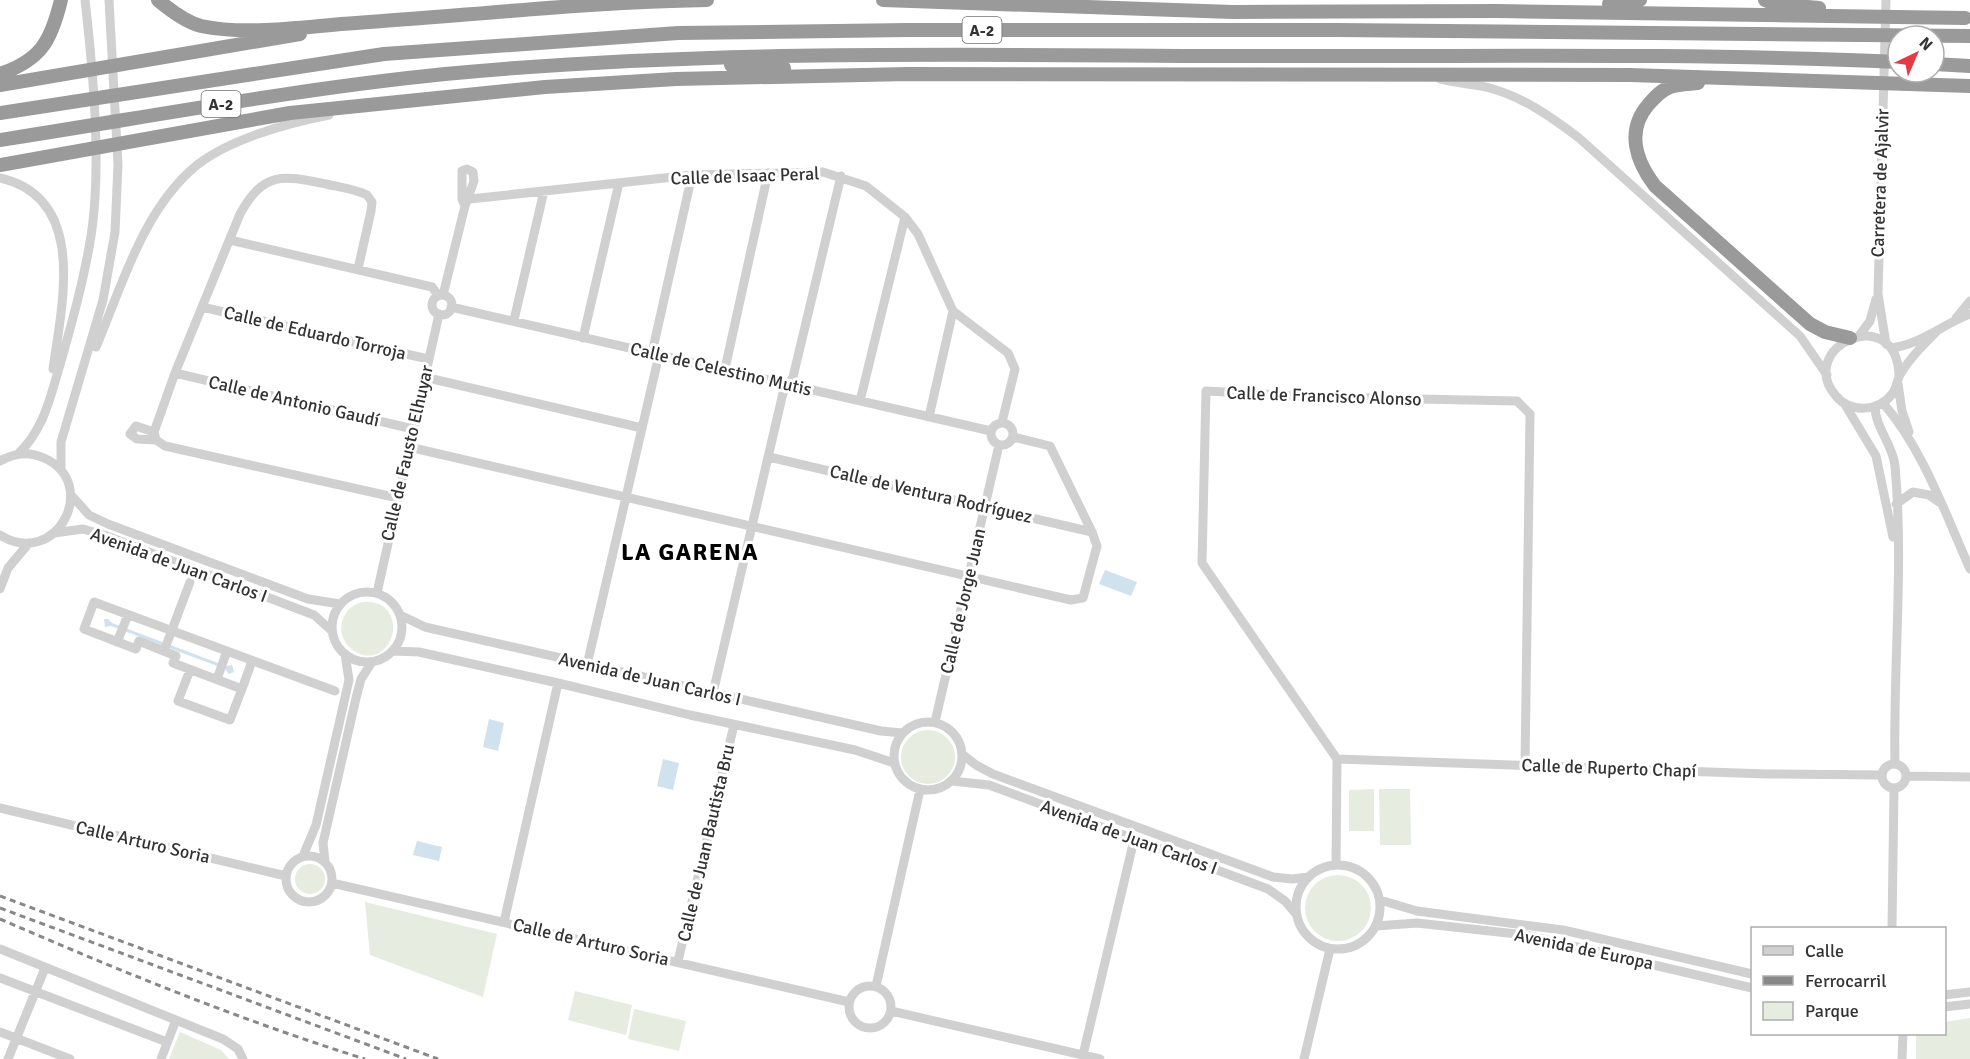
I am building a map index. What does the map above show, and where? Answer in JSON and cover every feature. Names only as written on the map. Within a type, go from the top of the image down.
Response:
[{"type":"highway","points":[[0,75],[19,68],[40,53],[54,28],[61,0]]},
{"type":"highway","points":[[158,0],[171,11],[198,25],[219,29],[279,28],[552,8],[707,0]]},
{"type":"highway","points":[[883,0],[1233,12],[1498,11],[1967,19]]},
{"type":"highway","points":[[1498,11],[1629,4],[1640,0]]},
{"type":"highway","points":[[1765,0],[1775,4],[1828,9],[1967,19]]},
{"type":"highway","points":[[0,85],[385,21]]},
{"type":"highway","name":"A-2","points":[[0,113],[384,54],[678,33],[943,30],[1359,30],[1970,36]]},
{"type":"highway","name":"A-2","points":[[0,140],[290,93],[442,75],[609,61],[800,55],[1630,56],[1886,62]]},
{"type":"highway","points":[[442,75],[507,78],[618,69],[737,65],[908,74]]},
{"type":"highway","points":[[1946,65],[1970,66]]},
{"type":"highway","points":[[0,165],[291,113],[545,87],[676,79],[908,74],[1630,75],[1970,86]]},
{"type":"highway","points":[[1747,78],[1670,87],[1656,96],[1644,110],[1635,131],[1636,152],[1642,170],[1654,186],[1810,324],[1825,332],[1855,337]]},
{"type":"street","points":[[0,461],[18,454],[36,435],[81,295],[92,234],[94,167],[91,57],[85,0]]},
{"type":"street","points":[[81,383],[110,267],[118,165],[114,57],[109,0]]},
{"type":"street","name":"Carretera de Ajalvir","points":[[1886,0],[1878,294],[1888,346]]},
{"type":"street","points":[[1423,75],[1514,96],[1544,112],[1579,138],[1770,308],[1811,349],[1827,375],[1835,396],[1844,403],[1876,456],[1897,557]]},
{"type":"street","points":[[54,533],[67,516],[71,495],[61,470],[61,442],[81,383],[147,229],[168,196],[198,165],[228,148],[293,122],[390,102]]},
{"type":"street","name":"Calle de Isaac Peral","points":[[441,295],[467,202],[544,191],[692,176],[823,172],[841,176],[866,186],[905,217],[918,234],[954,311],[1008,353],[1015,369],[1002,422]]},
{"type":"street","points":[[725,369],[768,173]]},
{"type":"street","points":[[587,665],[642,428],[692,176]]},
{"type":"street","points":[[713,693],[783,393],[789,385],[841,176]]},
{"type":"street","points":[[358,269],[372,202],[361,192],[291,177],[262,184],[251,194],[230,240],[175,373],[155,436],[165,446],[398,498]]},
{"type":"street","points":[[0,178],[13,181],[42,200],[54,219],[63,247],[64,291],[49,398]]},
{"type":"street","points":[[583,338],[619,183]]},
{"type":"street","points":[[514,320],[544,191]]},
{"type":"street","points":[[860,401],[905,217]]},
{"type":"street","points":[[230,240],[432,287],[441,295],[448,297],[452,307],[449,312],[439,314],[432,308],[432,303],[441,295]]},
{"type":"street","name":"Carretera de Ajalvir","points":[[1855,337],[1870,321],[1878,294]]},
{"type":"street","points":[[1953,321],[1970,302]]},
{"type":"street","name":"Calle de Eduardo Torroja","points":[[202,307],[428,359]]},
{"type":"street","name":"Calle de Celestino Mutis","points":[[452,307],[991,431]]},
{"type":"street","points":[[929,417],[954,311]]},
{"type":"street","name":"Calle de Fausto Elhuyar","points":[[376,593],[439,314]]},
{"type":"street","points":[[1888,346],[1912,345],[1953,321],[1970,314]]},
{"type":"street","points":[[1844,403],[1864,408],[1879,404],[1892,394],[1898,379],[1937,331]]},
{"type":"street","points":[[1827,375],[1832,352],[1855,337],[1869,336],[1888,346],[1896,357],[1902,411],[1917,457]]},
{"type":"street","name":"Calle de Antonio Gaudí","points":[[175,373],[413,429]]},
{"type":"street","points":[[424,377],[642,428]]},
{"type":"street","name":"Calle de Francisco Alonso","points":[[1337,759],[1202,563],[1206,391],[1318,397],[1517,401],[1530,414],[1525,765]]},
{"type":"street","points":[[1879,404],[1895,417],[1941,503],[1970,569]]},
{"type":"street","points":[[1879,404],[1875,416],[1888,440],[1895,464],[1897,557],[1895,764]]},
{"type":"street","points":[[1002,422],[1009,425],[1013,437],[1004,445],[999,445],[991,438],[991,431],[994,425],[1002,422]]},
{"type":"street","points":[[409,447],[1071,600],[1083,598],[1097,546],[1092,532],[1050,446],[1013,437]]},
{"type":"street","name":"Calle de Jorge Juan","points":[[935,722],[999,445]]},
{"type":"street","points":[[18,454],[42,456],[61,470]]},
{"type":"street","name":"Calle de Ventura Rodríguez","points":[[769,457],[1092,532]]},
{"type":"street","points":[[1896,504],[1913,492],[1929,495],[1941,503]]},
{"type":"street","name":"Avenida de Juan Carlos I","points":[[71,495],[89,515],[108,524],[309,599],[340,604]]},
{"type":"street","name":"Avenida de Juan Carlos I","points":[[29,543],[54,533],[83,529],[104,535],[314,615],[332,631]]},
{"type":"street","points":[[0,535],[11,541],[29,543]]},
{"type":"street","points":[[0,588],[8,568],[29,543]]},
{"type":"street","points":[[165,647],[190,582]]},
{"type":"street","points":[[325,861],[323,843],[359,684],[372,662],[393,651],[402,631],[400,615],[393,603],[376,593],[357,593],[340,604],[335,612],[332,631],[335,642],[345,654],[372,662]]},
{"type":"street","points":[[242,689],[173,663],[176,656],[165,647],[139,642],[136,649],[84,629],[94,602],[334,691]]},
{"type":"street","points":[[117,642],[128,615]]},
{"type":"street","name":"Avenida de Juan Carlos I","points":[[400,615],[424,627],[881,731],[902,733]]},
{"type":"street","points":[[217,679],[227,651]]},
{"type":"street","name":"Avenida de Juan Carlos I","points":[[393,651],[419,652],[558,683],[734,725],[855,750],[894,763]]},
{"type":"street","points":[[303,856],[314,832],[349,680],[345,654]]},
{"type":"street","points":[[190,670],[178,701],[230,720],[252,661]]},
{"type":"street","points":[[504,922],[558,683]]},
{"type":"street","points":[[923,722],[935,722],[954,733],[962,754],[961,764],[952,781],[931,790],[920,790],[903,780],[894,763],[893,752],[902,733],[923,722]]},
{"type":"street","name":"Calle de Juan Bautista Bru","points":[[678,961],[734,725]]},
{"type":"street","name":"Avenida de Juan Carlos I","points":[[962,754],[993,774],[1273,877],[1292,879],[1309,877]]},
{"type":"street","points":[[1336,865],[1337,759]]},
{"type":"street","name":"Calle de Ruperto Chapí","points":[[1337,759],[1881,775]]},
{"type":"street","points":[[1895,764],[1902,767],[1906,776],[1903,785],[1894,789],[1884,785],[1881,775],[1886,766],[1895,764]]},
{"type":"street","points":[[1906,776],[1970,777]]},
{"type":"street","name":"Avenida de Juan Carlos I","points":[[952,781],[989,785],[1268,890],[1285,901],[1297,915]]},
{"type":"street","points":[[1892,927],[1894,789]]},
{"type":"street","points":[[876,986],[920,790]]},
{"type":"street","name":"Calle Arturo Soria","points":[[0,808],[286,876]]},
{"type":"street","points":[[1083,1055],[1134,840]]},
{"type":"street","points":[[303,856],[315,856],[325,861],[331,869],[332,883],[327,895],[309,902],[292,894],[286,876],[293,862],[303,856]]},
{"type":"street","points":[[1336,865],[1360,871],[1376,889],[1380,900],[1376,926],[1368,938],[1356,946],[1344,949],[1330,949],[1308,937],[1297,915],[1298,894],[1309,877],[1321,868],[1336,865]]},
{"type":"street","name":"Calle de Arturo Soria","points":[[332,883],[849,1002]]},
{"type":"street","name":"Avenida de Europa","points":[[1380,900],[1417,910],[1563,930],[1751,974]]},
{"type":"street","name":"Avenida de Europa","points":[[1376,926],[1417,923],[1526,935],[1751,988]]},
{"type":"street","points":[[0,949],[230,1043],[243,1059]]},
{"type":"street","points":[[1304,1059],[1330,949]]},
{"type":"street","points":[[8,1059],[45,968]]},
{"type":"street","points":[[0,978],[167,1042]]},
{"type":"street","points":[[869,985],[876,986],[886,993],[891,1011],[889,1017],[879,1026],[865,1028],[850,1015],[849,1002],[856,990],[869,985]]},
{"type":"street","points":[[1946,995],[1970,992]]},
{"type":"street","points":[[1946,1007],[1970,1004]]},
{"type":"street","points":[[891,1011],[1100,1059]]},
{"type":"street","points":[[161,1059],[177,1020]]},
{"type":"street","points":[[0,1032],[70,1059]]},
{"type":"street","points":[[1902,1059],[1903,1035]]},
{"type":"green space","points":[[362,602],[378,604],[388,611],[392,621],[393,632],[389,643],[381,652],[371,656],[351,649],[341,631],[346,612]]},
{"type":"green space","points":[[928,730],[938,732],[947,738],[953,747],[955,757],[953,767],[947,776],[938,782],[928,784],[918,782],[909,776],[903,767],[901,757],[903,747],[909,738],[918,732]]},
{"type":"green space","points":[[1374,789],[1374,831],[1349,831],[1349,790]]},
{"type":"green space","points":[[1379,789],[1410,789],[1411,845],[1380,845]]},
{"type":"green space","points":[[310,864],[316,865],[324,873],[324,885],[316,893],[310,894],[304,893],[296,885],[295,879],[296,873],[304,865]]},
{"type":"green space","points":[[1344,875],[1362,884],[1369,895],[1371,908],[1369,921],[1362,932],[1351,939],[1332,941],[1314,932],[1307,921],[1305,902],[1314,884],[1325,877]]},
{"type":"green space","points":[[365,902],[497,934],[483,997],[370,955]]},
{"type":"green space","points":[[575,991],[632,1005],[626,1035],[568,1020]]},
{"type":"green space","points":[[634,1009],[686,1021],[679,1051],[628,1039]]},
{"type":"green space","points":[[1970,1018],[1970,1059],[1916,1059],[1916,1035],[1946,1035],[1946,1022]]},
{"type":"green space","points":[[180,1032],[221,1050],[229,1059],[169,1059]]},
{"type":"water","points":[[1105,570],[1137,582],[1131,596],[1099,584]]},
{"type":"water","points":[[104,619],[226,666],[232,665],[234,672],[229,674],[225,669],[111,626],[105,627]]},
{"type":"water","points":[[489,719],[504,723],[498,751],[483,747]]},
{"type":"water","points":[[663,759],[679,763],[673,790],[657,786]]},
{"type":"water","points":[[417,841],[442,847],[439,861],[413,855]]},
{"type":"railway","points":[[0,896],[438,1059]]},
{"type":"railway","points":[[0,908],[406,1059]]},
{"type":"railway","points":[[0,919],[181,994],[365,1059]]},
{"type":"district","name":"LA GARENA","points":[[690,552]]}]
